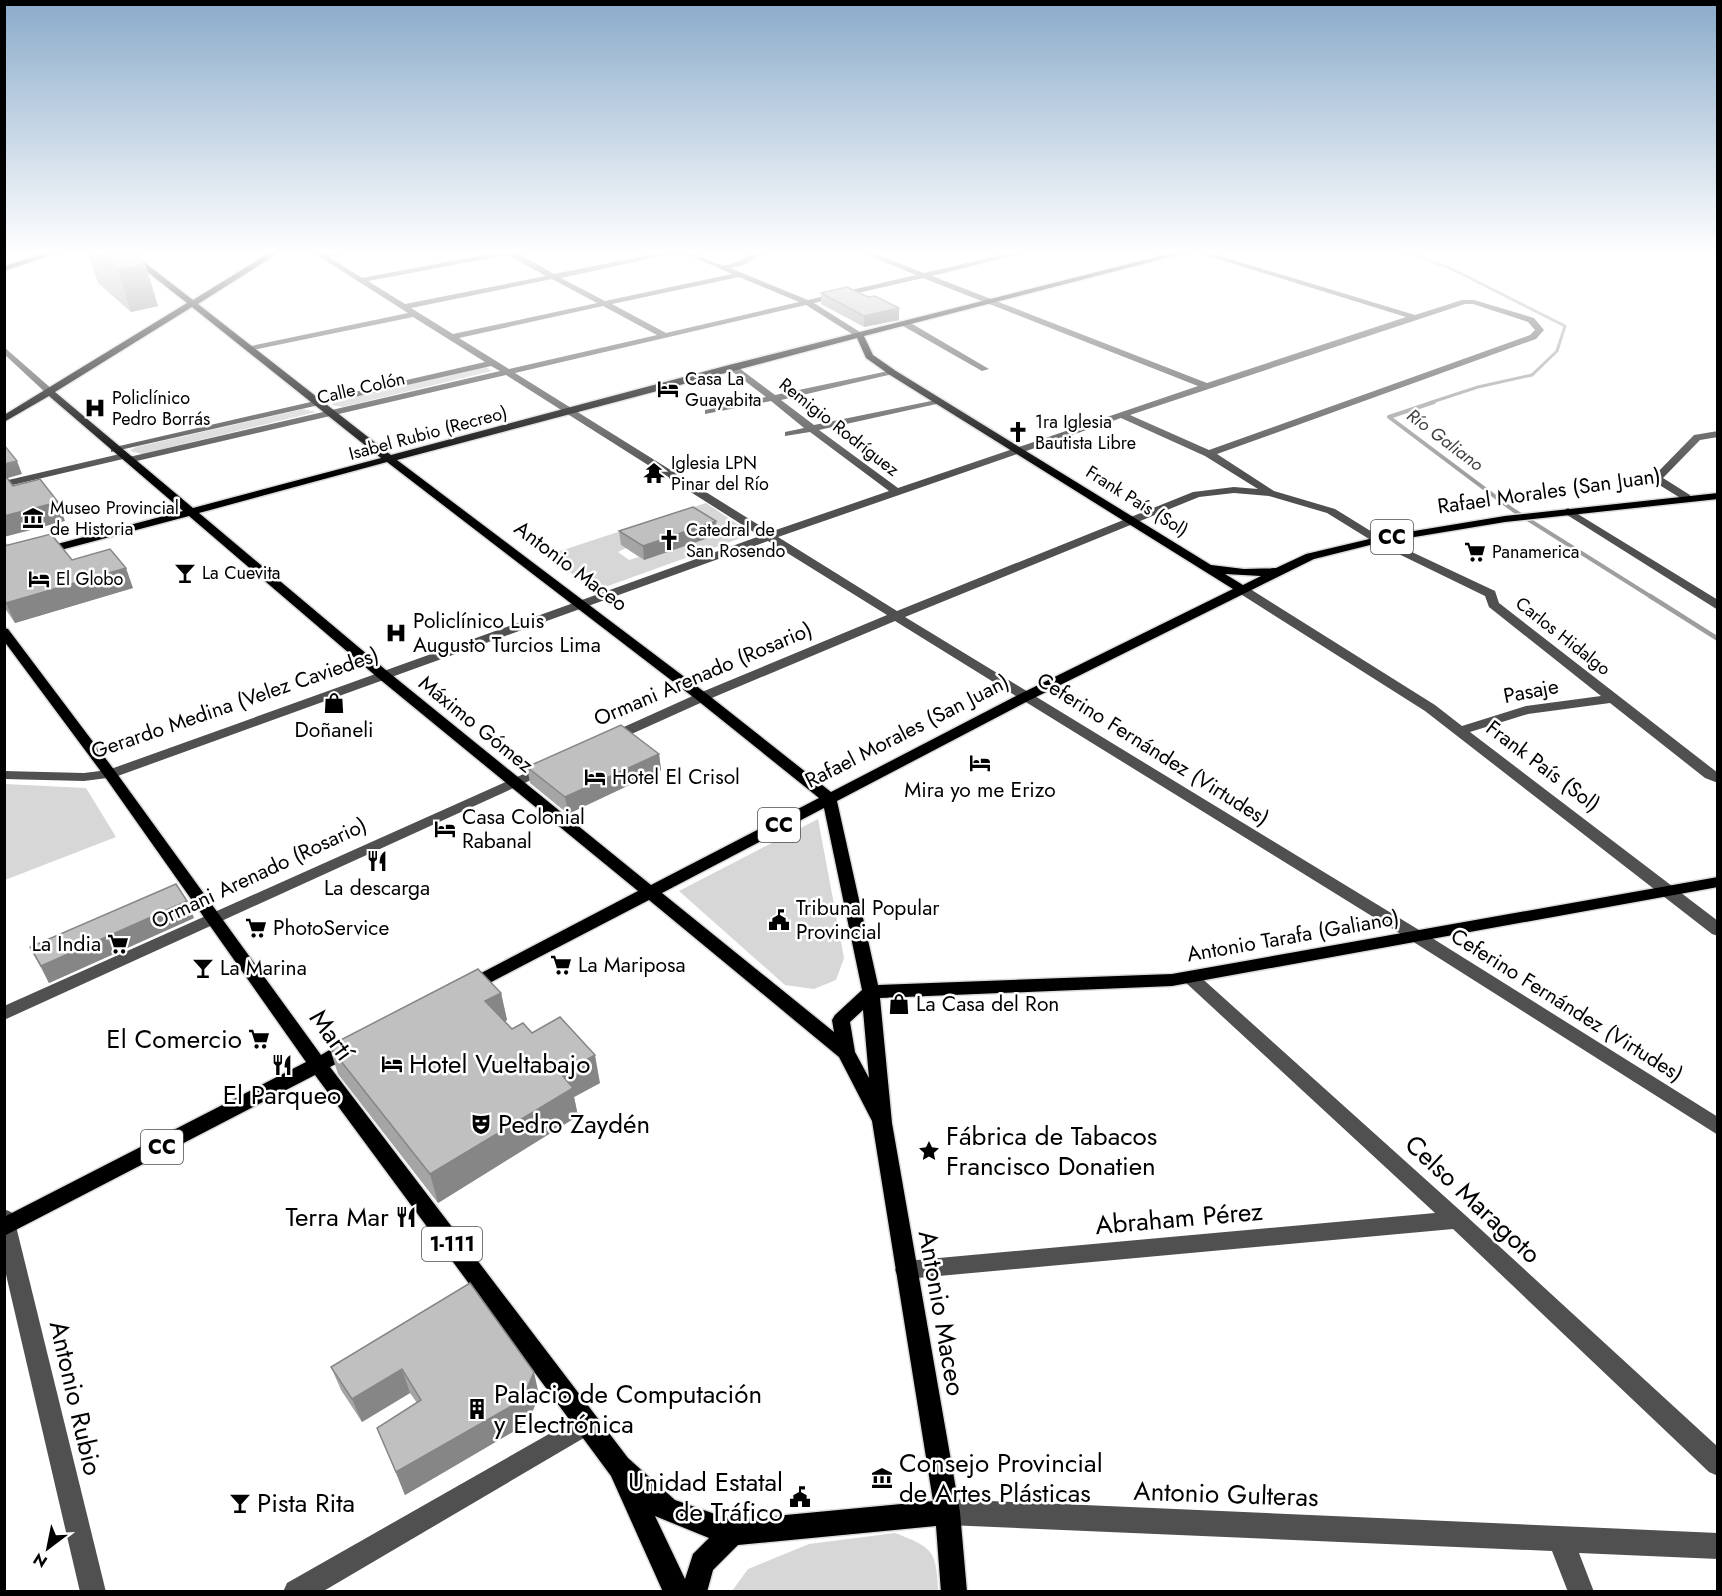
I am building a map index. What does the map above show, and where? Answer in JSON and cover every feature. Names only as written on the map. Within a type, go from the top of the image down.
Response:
[{"type":"main road","points":[[4,419],[157,326]]},
{"type":"main road","name":"Antonio Maceo","points":[[221,326],[329,413],[702,697],[829,798],[871,992],[882,1123],[947,1512],[954,1592]]},
{"type":"main road","name":"Isabel Rubio (Recreo)","points":[[4,562],[572,412],[732,367],[896,326]]},
{"type":"main road","name":"Frank País (Sol)","points":[[860,336],[869,356],[892,373],[1201,564]]},
{"type":"main road","name":"Máximo Gómez","points":[[50,392],[190,514],[382,674],[846,1052]]},
{"type":"main road","name":"Rafael Morales (San Juan)","points":[[453,995],[1025,697],[1310,556],[1378,540],[1505,519],[1718,495]]},
{"type":"main road","points":[[1201,564],[1242,590]]},
{"type":"main road","name":"CC","points":[[1201,564],[1233,573],[1254,574],[1284,570]]},
{"type":"main road","name":"Martí","points":[[4,632],[110,774],[318,1065],[619,1467]]},
{"type":"main road","name":"Antonio Tarafa (Galiano)","points":[[871,992],[1172,980],[1718,882]]},
{"type":"main road","name":"Antonio Maceo","points":[[871,992],[841,1020],[846,1052],[882,1123]]},
{"type":"main road","name":"CC","points":[[5,1224],[359,1044]]},
{"type":"main road","name":"Antonio Gulteras","points":[[619,1467],[666,1510],[732,1533],[947,1512]]},
{"type":"main road","name":"1-111","points":[[619,1467],[677,1592]]},
{"type":"main road","points":[[694,1592],[702,1563],[732,1533]]},
{"type":"street","points":[[251,349],[356,326]]},
{"type":"street","points":[[434,326],[492,363]]},
{"type":"street","points":[[451,337],[500,326]]},
{"type":"street","points":[[647,326],[663,335]]},
{"type":"street","name":"Calle Colón","points":[[122,455],[329,413],[702,326]]},
{"type":"street","name":"Frank País (Sol)","points":[[845,326],[860,336]]},
{"type":"street","points":[[910,326],[985,369]]},
{"type":"street","points":[[1055,326],[1204,385]]},
{"type":"street","name":"Gerardo Medina (Velez Caviedes)","points":[[4,775],[84,777],[110,774],[382,674],[1018,449],[1385,326]]},
{"type":"street","name":"Gerardo Medina (Velez Caviedes)","points":[[1209,454],[1533,337],[1540,330],[1537,326]]},
{"type":"street","name":"Máximo Gómez","points":[[4,348],[9,358],[50,392]]},
{"type":"street","name":"Calle Colón","points":[[4,484],[122,455],[317,402],[492,363]]},
{"type":"street","name":"Ceferino Fernández (Virtudes)","points":[[492,363],[772,536],[1025,697],[1418,937],[1718,1127]]},
{"type":"street","name":"Remigio Rodríguez","points":[[732,367],[776,399],[855,464],[897,492]]},
{"type":"street","points":[[708,412],[892,373]]},
{"type":"street","points":[[788,434],[938,401]]},
{"type":"street","name":"Carlos Hidalgo","points":[[1120,414],[1209,454],[1250,478],[1270,493],[1331,511],[1378,540],[1491,594],[1493,604],[1718,779]]},
{"type":"street","points":[[1686,497],[1657,478],[1697,437],[1718,434]]},
{"type":"street","name":"Ormani Arenado (Rosario)","points":[[598,745],[702,697],[1197,494],[1234,490],[1270,493]]},
{"type":"street","points":[[1568,511],[1718,606]]},
{"type":"street","name":"Frank País (Sol)","points":[[1242,590],[1430,708],[1718,930]]},
{"type":"street","name":"Pasaje","points":[[1459,731],[1526,710],[1613,698]]},
{"type":"street","name":"Ormani Arenado (Rosario)","points":[[4,1014],[556,763]]},
{"type":"street","name":"Celso Maragoto","points":[[1190,977],[1457,1220],[1718,1464]]},
{"type":"street","name":"Abraham Pérez","points":[[906,1270],[1457,1220]]},
{"type":"street","name":"Antonio Rubio","points":[[5,1224],[93,1592]]},
{"type":"street","points":[[296,1592],[586,1424]]},
{"type":"street","name":"Antonio Gulteras","points":[[947,1512],[1718,1546]]},
{"type":"street","points":[[1560,1538],[1581,1592]]},
{"type":"shaded area","points":[[486,367],[492,371],[343,407],[331,405],[337,401]]},
{"type":"shaded area","points":[[303,409],[316,412],[142,454],[130,451],[136,447]]},
{"type":"shaded area","points":[[706,503],[752,534],[594,591],[548,555]],"holes":[[[717,535],[644,560],[639,557],[629,560],[618,552],[626,548],[621,545]]]},
{"type":"shaded area","points":[[5,784],[86,788],[116,837],[5,880]]},
{"type":"shaded area","points":[[818,819],[844,958],[836,980],[814,989],[785,985],[679,891]]},
{"type":"shaded area","points":[[895,1533],[925,1547],[930,1553],[936,1567],[938,1591],[732,1591],[748,1569],[809,1544]]},
{"type":"building","points":[[4,445],[17,461],[4,464]]},
{"type":"building","points":[[4,474],[13,486],[40,479],[58,502],[4,516]]},
{"type":"building","points":[[693,507],[716,521],[643,546],[619,531]]},
{"type":"building","points":[[51,534],[72,560],[110,549],[126,568],[6,603],[4,600],[4,546]]},
{"type":"building","points":[[621,725],[659,754],[565,797],[527,767]]},
{"type":"building","points":[[176,884],[187,901],[41,966],[30,947]]},
{"type":"building","points":[[478,969],[501,993],[485,1001],[512,1029],[523,1023],[532,1033],[560,1017],[595,1055],[561,1074],[573,1088],[430,1174],[329,1046]]},
{"type":"building","name":"Palacio de Computación y Electrónica","points":[[470,1283],[534,1372],[522,1400],[396,1472],[377,1428],[421,1400],[402,1369],[352,1399],[331,1367]]},
{"type":"waterway","name":"Río Galiano","points":[[1429,403],[1478,387],[1532,375],[1557,351],[1565,326]]},
{"type":"waterway","name":"Río Galiano","points":[[1434,402],[1389,417],[1513,510],[1653,598]]},
{"type":"waterway","name":"Río Galiano","points":[[1650,596],[1718,639]]},
{"type":"place","name":"Casa La Guayabita","points":[[668,389]]},
{"type":"place","name":"Policlínico Pedro Borrás","points":[[95,408]]},
{"type":"place","name":"1ra Iglesia Bautista Libre","points":[[1018,432]]},
{"type":"place","name":"Iglesia LPN Pinar del Río","points":[[654,473]]},
{"type":"place","name":"Museo Provincial de Historia","points":[[33,518]]},
{"type":"place","name":"Catedral de San Rosendo","points":[[669,540]]},
{"type":"place","name":"Panamerica","points":[[1475,552]]},
{"type":"place","name":"La Cuevita","points":[[185,573]]},
{"type":"place","name":"El Globo","points":[[39,579]]},
{"type":"place","name":"Policlínico Luis Augusto Turcios Lima","points":[[396,633]]},
{"type":"place","name":"Doñaneli","points":[[334,703]]},
{"type":"place","name":"Mira yo me Erizo","points":[[980,763]]},
{"type":"place","name":"Hotel El Crisol","points":[[595,777]]},
{"type":"place","name":"Casa Colonial Rabanal","points":[[445,829]]},
{"type":"place","name":"La descarga","points":[[377,861]]},
{"type":"place","name":"Tribunal Popular Provincial","points":[[779,920]]},
{"type":"place","name":"PhotoService","points":[[256,928]]},
{"type":"place","name":"La India","points":[[118,944]]},
{"type":"place","name":"La Mariposa","points":[[561,965]]},
{"type":"place","name":"La Marina","points":[[203,968]]},
{"type":"place","name":"La Casa del Ron","points":[[899,1004]]},
{"type":"place","name":"El Comercio","points":[[259,1039]]},
{"type":"place","name":"Hotel Vueltabajo","points":[[392,1064]]},
{"type":"place","name":"El Parqueo","points":[[282,1065]]},
{"type":"place","name":"Pedro Zaydén","points":[[481,1124]]},
{"type":"place","name":"Fábrica de Tabacos Francisco Donatien","points":[[929,1151]]},
{"type":"place","name":"Terra Mar","points":[[406,1217]]},
{"type":"place","name":"Palacio de Computación y Electrónica","points":[[477,1409]]},
{"type":"place","name":"Consejo Provincial de Artes Plásticas","points":[[882,1478]]},
{"type":"place","name":"Unidad Estatal de Tráfico","points":[[800,1497]]},
{"type":"place","name":"Pista Rita","points":[[240,1503]]}]
